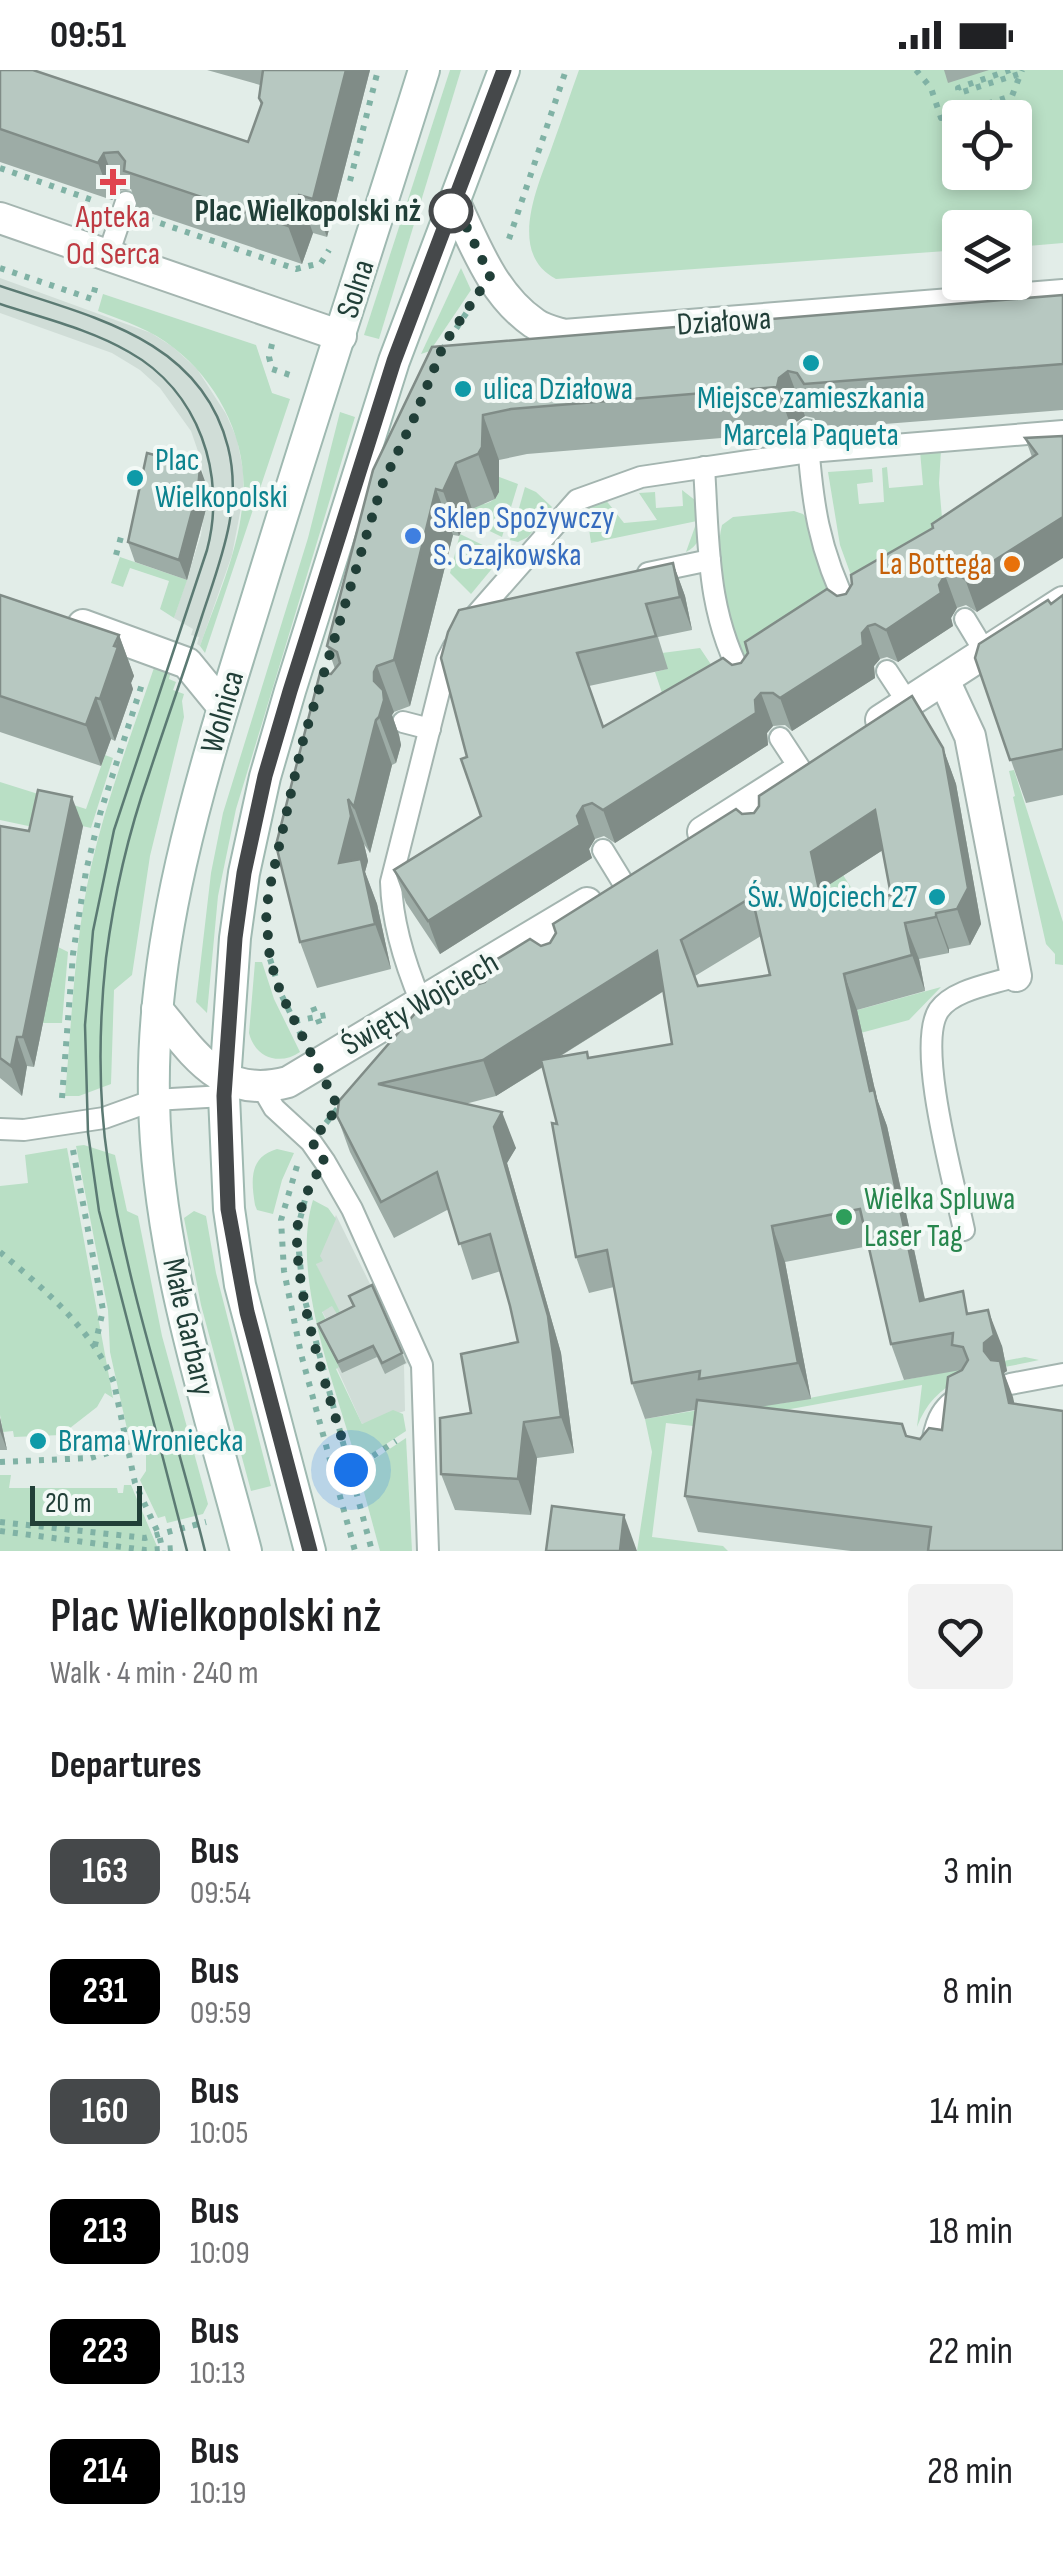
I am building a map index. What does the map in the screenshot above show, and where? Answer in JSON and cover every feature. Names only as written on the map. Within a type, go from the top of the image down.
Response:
[{"type":"street","name":"Solna","points":[[340,336],[424,70]]},
{"type":"street","points":[[455,203],[504,70]]},
{"type":"street","name":"Wolnica","points":[[224,1087],[228,1000],[244,873],[265,776],[303,695],[394,361],[455,203]]},
{"type":"street","name":"Działowa","points":[[455,203],[490,276],[535,325],[564,335],[1063,296]]},
{"type":"street","points":[[0,218],[340,336]]},
{"type":"street","name":"Wolnica","points":[[154,1100],[157,1009],[164,948],[180,873],[223,708],[340,336]]},
{"type":"street","points":[[862,732],[1063,602]]},
{"type":"street","points":[[51,614],[187,663],[223,708]]},
{"type":"street","points":[[944,680],[970,736],[1016,976]]},
{"type":"street","points":[[682,844],[747,816],[800,770],[831,751]]},
{"type":"street","name":"Święty Wojciech","points":[[263,1089],[288,1082],[421,1002],[477,985],[541,945],[622,881],[652,863]]},
{"type":"street","points":[[157,1009],[224,1087],[263,1089]]},
{"type":"street","name":"Małe Garbary","points":[[224,1087],[228,1209],[240,1284],[310,1551]]},
{"type":"street","name":"Małe Garbary","points":[[154,1100],[168,1242],[246,1551]]},
{"type":"lane","points":[[108,255],[126,202]]},
{"type":"lane","points":[[807,430],[822,548],[851,616]]},
{"type":"lane","points":[[421,1002],[407,967],[392,908],[391,882],[447,660],[461,631],[576,500],[641,477],[808,452],[1063,431]]},
{"type":"lane","points":[[704,467],[710,560],[723,639],[746,684]]},
{"type":"lane","points":[[633,576],[710,560]]},
{"type":"lane","points":[[492,596],[518,600]]},
{"type":"lane","points":[[965,619],[985,652]]},
{"type":"lane","points":[[886,670],[908,703]]},
{"type":"lane","points":[[403,722],[430,729]]},
{"type":"lane","points":[[780,738],[800,770]]},
{"type":"lane","points":[[603,850],[622,881]]},
{"type":"lane","points":[[964,1230],[933,1076],[932,1024],[948,1001],[1016,976]]},
{"type":"lane","points":[[0,1129],[24,1130],[104,1118],[154,1100],[224,1087]]},
{"type":"lane","points":[[263,1089],[274,1108],[312,1142],[325,1162],[352,1209],[422,1365],[428,1551]]},
{"type":"lane","points":[[1010,1384],[1063,1374]]},
{"type":"lane","points":[[929,1462],[937,1420],[956,1398],[968,1394]]},
{"type":"path","points":[[350,182],[378,70]]},
{"type":"path","points":[[437,362],[512,232],[566,70]]},
{"type":"path","points":[[916,70],[930,88],[942,118],[1012,96],[1021,72]]},
{"type":"path","points":[[1006,70],[958,88],[960,93],[1021,72]]},
{"type":"path","points":[[955,81],[956,85],[1006,70]]},
{"type":"path","points":[[296,269],[321,263],[335,238]]},
{"type":"path","points":[[0,268],[92,299],[97,283],[114,289]]},
{"type":"path","points":[[254,337],[272,343],[272,369],[303,379]]},
{"type":"path","points":[[116,555],[122,537],[139,542]]},
{"type":"path","points":[[94,1350],[103,1310],[62,1093],[73,954],[86,871],[108,786],[145,674]]},
{"type":"path","points":[[96,781],[108,786]]},
{"type":"path","points":[[268,947],[281,994],[325,1060]]},
{"type":"path","points":[[312,1007],[338,1107],[289,1182],[280,1220],[280,1242],[302,1354],[355,1551]]},
{"type":"path","points":[[325,1162],[315,1174],[301,1212],[297,1231],[299,1262],[354,1499],[372,1551]]},
{"type":"path","points":[[0,1252],[67,1313],[108,1368],[135,1482],[160,1535],[163,1551]]},
{"type":"path","points":[[0,1462],[90,1458],[126,1448]]},
{"type":"path","points":[[0,1522],[145,1538],[206,1522]]},
{"type":"path","points":[[0,1531],[163,1551],[178,1548]]},
{"type":"shaded area","points":[[0,278],[151,333],[197,369],[226,414],[237,439],[243,497],[232,555],[200,646],[199,637],[191,635],[193,629],[174,618],[201,535],[206,497],[201,460],[191,431],[160,388],[140,370],[112,353],[0,313]]},
{"type":"shaded area","points":[[336,1215],[371,1286],[389,1278],[426,1354],[404,1365],[405,1411],[362,1424],[324,1339],[331,1329],[322,1311],[332,1306],[316,1264]]},
{"type":"green space","points":[[450,70],[461,70],[379,339],[364,335]]},
{"type":"green space","points":[[579,70],[1063,70],[1063,243],[1032,246],[1032,210],[942,210],[942,251],[556,279],[541,267],[532,252],[529,234],[541,177]]},
{"type":"green space","points":[[461,268],[471,290],[430,351],[421,354]]},
{"type":"green space","points":[[103,294],[256,345],[272,393],[290,399],[205,653],[200,646],[227,573],[241,516],[241,455],[227,414],[204,378],[156,336],[98,311]]},
{"type":"green space","points":[[340,412],[355,417],[236,809],[218,896],[207,1013],[196,1002],[211,873],[223,813],[308,538]]},
{"type":"green space","points":[[941,450],[939,483],[944,541],[852,578],[840,545],[828,472],[872,469],[873,482],[857,484],[859,504],[884,502],[882,468],[887,467],[889,488],[923,485],[920,451]]},
{"type":"green space","points":[[494,475],[518,484],[502,537],[467,520],[475,504],[489,502],[499,492]]},
{"type":"green space","points":[[525,487],[552,507],[528,537],[518,542],[510,540]]},
{"type":"green space","points":[[682,490],[700,504],[699,537],[686,552],[697,521],[591,543],[586,508],[605,499],[624,523],[657,520],[639,493],[655,492],[656,508],[683,506]]},
{"type":"green space","points":[[794,511],[809,521],[814,551],[839,611],[745,664],[723,596],[719,558],[722,525],[733,517]]},
{"type":"green space","points":[[460,534],[493,550],[500,559],[471,594],[450,573]]},
{"type":"green space","points":[[120,557],[187,580],[174,618],[160,609],[169,581],[130,568],[123,587],[111,583]]},
{"type":"green space","points":[[700,648],[712,666],[664,699],[655,672],[667,669],[662,653]]},
{"type":"green space","points":[[156,662],[171,672],[169,679],[176,682],[173,690],[184,694],[184,717],[150,856],[132,975],[114,990],[111,1084],[79,1096],[65,1096],[85,895],[97,841]]},
{"type":"green space","points":[[105,755],[113,758],[91,828],[69,823],[33,827],[0,820],[0,782],[86,809]]},
{"type":"green space","points":[[1014,770],[1063,922],[1063,965],[1055,964],[1055,954],[1046,944],[1013,797],[1009,771]]},
{"type":"green space","points":[[843,875],[854,892],[850,895],[854,901],[848,905],[844,898],[837,903],[841,919],[843,1014],[941,987],[909,1020],[827,1042],[825,885]]},
{"type":"green space","points":[[58,947],[68,952],[62,1023],[42,1023]]},
{"type":"green space","points":[[255,962],[262,962],[274,999],[300,1052],[292,1056],[269,1057],[252,1042],[249,1033]]},
{"type":"green space","points":[[76,1146],[115,1155],[127,1211],[138,1216],[162,1336],[208,1504],[203,1514],[167,1523],[165,1516],[158,1518],[140,1480],[146,1471],[146,1454],[140,1441],[127,1429],[110,1352],[108,1310]]},
{"type":"green space","points":[[67,1148],[113,1398],[105,1393],[97,1407],[61,1435],[14,1437],[13,1431],[3,1432],[0,1415],[0,1186],[28,1183],[25,1155]]},
{"type":"green space","points":[[277,1149],[294,1153],[273,1214],[257,1210],[253,1178],[261,1158]]},
{"type":"green space","points":[[313,1200],[328,1208],[336,1219],[320,1256],[323,1261],[316,1264],[340,1312],[337,1314],[332,1306],[322,1312],[331,1330],[339,1367],[336,1369],[362,1424],[393,1410],[403,1414],[406,1431],[357,1463],[311,1296],[307,1230]]},
{"type":"green space","points":[[194,1211],[206,1216],[216,1273],[271,1486],[251,1491],[201,1305],[184,1218]]},
{"type":"green space","points":[[1025,1357],[1039,1360],[951,1384],[926,1409],[917,1427],[922,1385],[758,1415],[756,1433],[666,1423],[652,1537],[723,1546],[728,1551],[637,1551],[652,1452],[645,1419],[776,1397],[778,1404]]},
{"type":"green space","points":[[406,1438],[412,1551],[380,1551],[358,1470]]},
{"type":"green space","points":[[0,1475],[11,1475],[9,1488],[117,1488],[118,1493],[123,1493],[124,1485],[131,1485],[159,1551],[0,1551]]},
{"type":"building","points":[[0,70],[33,70],[248,142],[262,103],[259,98],[263,70],[346,70],[313,199],[299,195],[288,226],[124,171],[125,161],[118,152],[104,153],[98,163],[0,129]]},
{"type":"building","points":[[1063,295],[1063,364],[804,384],[797,373],[788,371],[779,378],[777,387],[511,409],[483,415],[482,447],[478,454],[456,463],[443,491],[436,489],[394,660],[377,666],[374,672],[374,681],[383,690],[384,700],[354,807],[348,799],[351,816],[339,863],[361,859],[375,924],[300,942],[276,845],[320,673],[331,674],[340,663],[337,652],[327,646],[373,470],[432,347]]},
{"type":"building","points":[[1063,436],[1063,517],[965,579],[954,572],[945,575],[939,585],[941,593],[886,630],[875,624],[868,626],[862,633],[863,645],[780,698],[773,693],[761,693],[755,700],[756,713],[603,810],[592,803],[583,806],[577,816],[580,825],[428,921],[394,870],[481,816],[461,759],[467,757],[441,658],[459,610],[673,563],[680,597],[646,604],[656,636],[577,653],[603,727],[723,658],[732,665],[741,663],[748,653],[745,642],[827,589],[837,596],[846,594],[852,584],[851,575],[933,528],[932,524],[1037,454],[1025,438]]},
{"type":"building","points":[[147,453],[200,467],[179,560],[128,542]]},
{"type":"building","points":[[0,595],[119,635],[100,699],[96,698],[86,725],[0,696]]},
{"type":"building","points":[[1063,595],[1063,749],[1010,760],[975,658],[979,644],[1048,600],[1051,604]]},
{"type":"building","points":[[912,696],[943,748],[968,888],[957,909],[905,923],[912,955],[844,974],[920,1301],[963,1291],[967,1314],[988,1310],[994,1335],[984,1343],[984,1351],[991,1360],[1000,1361],[1009,1403],[1063,1411],[1063,1551],[928,1551],[931,1527],[685,1496],[697,1400],[902,1424],[906,1436],[920,1439],[929,1428],[942,1430],[948,1377],[962,1370],[968,1360],[963,1347],[952,1345],[953,1333],[891,1344],[860,1209],[772,1226],[798,1363],[699,1379],[700,1371],[632,1383],[607,1250],[576,1257],[552,1123],[557,1124],[541,1060],[587,1052],[588,1058],[672,1044],[657,951],[483,1060],[378,1084],[502,1112],[494,1127],[548,1316],[561,1417],[524,1422],[518,1479],[441,1474],[440,1418],[471,1413],[461,1354],[518,1342],[510,1306],[490,1234],[459,1244],[437,1172],[381,1202],[337,1116],[339,1101],[424,1003],[465,978],[476,985],[485,982],[489,964],[530,939],[541,946],[550,943],[556,933],[553,924],[736,809],[742,814],[754,813],[759,796]],"holes":[[[875,810],[891,895],[823,908],[811,852]],[[752,897],[770,975],[698,986],[681,940]]]},
{"type":"building","points":[[38,790],[72,797],[23,1037],[17,1037],[11,1066],[0,1058],[0,826],[29,831]]},
{"type":"building","points":[[372,1285],[402,1353],[382,1363],[373,1346],[338,1362],[318,1324],[354,1306],[349,1296]]},
{"type":"building","points":[[552,1506],[624,1515],[620,1551],[546,1551]]},
{"type":"tram line","points":[[0,286],[105,322],[168,357],[194,381],[214,410],[232,469],[231,512],[222,554],[141,797],[123,865],[106,958],[101,1034],[102,1112],[117,1211],[139,1309],[205,1551]]},
{"type":"tram line","points":[[0,304],[98,337],[153,369],[190,412],[210,465],[212,522],[207,550],[114,830],[93,931],[85,1025],[88,1133],[99,1211],[187,1551]]},
{"type":"bus line","name":"163","points":[[310,1551],[260,1368],[240,1284],[228,1209],[224,1096],[235,938],[265,776],[290,691],[394,361],[504,70]]},
{"type":"place","name":"Apteka Od Serca","points":[[113,182]]},
{"type":"place","name":"Plac Wielkopolski nż","points":[[451,211]]},
{"type":"place","name":"Miejsce zamieszkania Marcela Paqueta","points":[[811,363]]},
{"type":"place","name":"ulica Działowa","points":[[463,389]]},
{"type":"place","name":"Plac Wielkopolski","points":[[135,478]]},
{"type":"place","name":"Sklep Spożywczy S. Czajkowska","points":[[413,536]]},
{"type":"place","name":"La Bottega","points":[[1012,564]]},
{"type":"place","name":"Św. Wojciech 27","points":[[937,897]]},
{"type":"place","name":"Wielka Spluwa Laser Tag","points":[[844,1217]]},
{"type":"place","name":"Brama Wroniecka","points":[[38,1441]]},
{"type":"route","points":[[351,1470],[303,1293],[297,1231],[308,1190],[325,1162],[312,1142],[338,1107],[281,994],[270,960],[266,914],[288,793],[382,485],[444,344],[490,276],[455,203],[451,211]]}]
